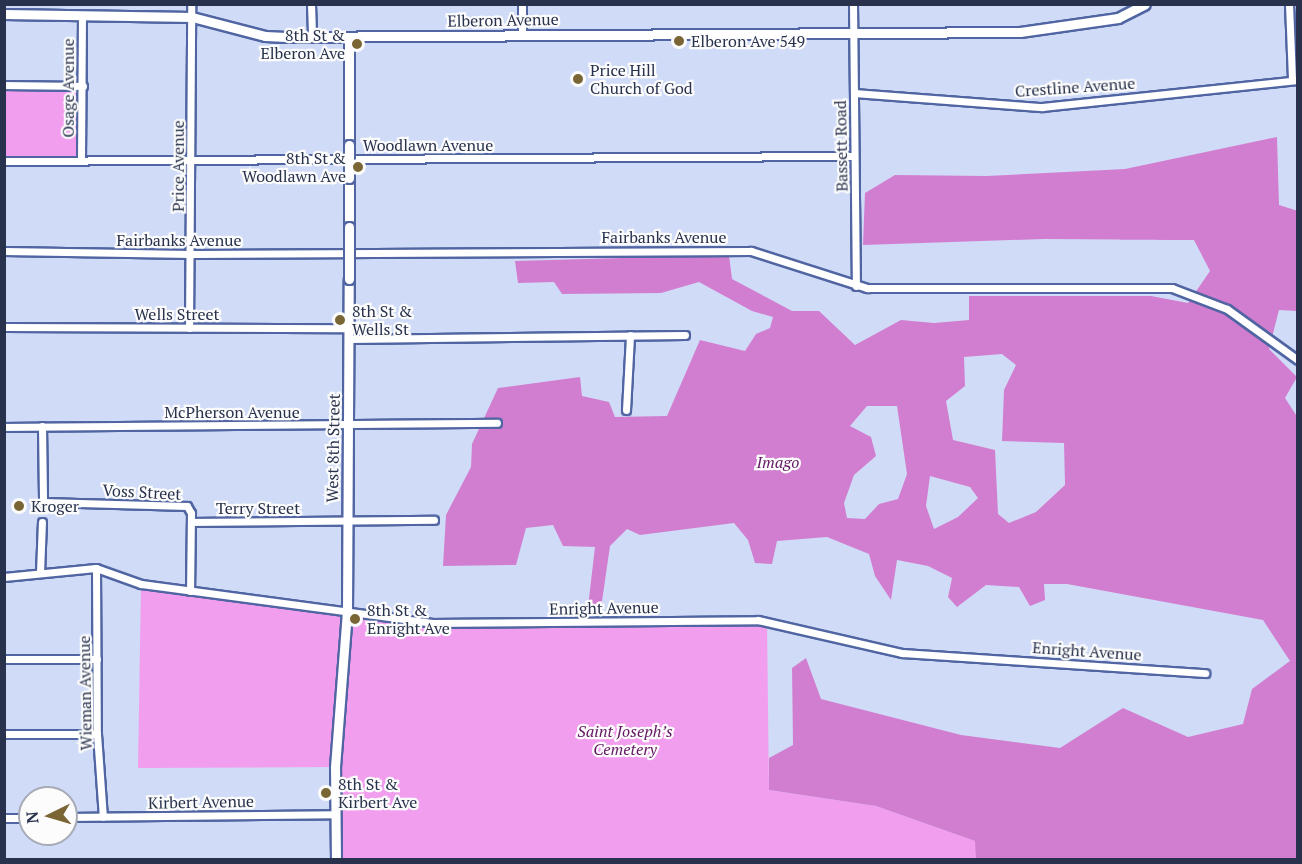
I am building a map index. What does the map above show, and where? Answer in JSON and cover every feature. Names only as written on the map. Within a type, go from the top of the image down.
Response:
[{"type":"street","name":"Price Avenue","points":[[189,328],[191,4]]},
{"type":"street","points":[[311,4],[312,37]]},
{"type":"street","points":[[522,4],[522,35]]},
{"type":"street","name":"Bassett Road","points":[[853,4],[856,286]]},
{"type":"street","name":"Elberon Avenue","points":[[4,14],[192,17],[265,36],[312,37],[1034,31],[1118,18],[1144,4]]},
{"type":"street","points":[[1289,4],[1295,80]]},
{"type":"street","name":"Osage Avenue","points":[[81,160],[82,16]]},
{"type":"street","name":"West 8th Street","points":[[336,860],[335,767],[347,612],[349,37]]},
{"type":"street","name":"Crestline Avenue","points":[[854,93],[1042,107],[1295,80]]},
{"type":"street","points":[[4,85],[82,86]]},
{"type":"street","name":"Woodlawn Avenue","points":[[4,161],[853,156]]},
{"type":"street","name":"Fairbanks Avenue","points":[[4,251],[191,254],[733,250],[778,257],[856,286],[1172,288],[1227,309],[1298,360]]},
{"type":"street","name":"Wells Street","points":[[4,327],[349,328]]},
{"type":"street","points":[[626,410],[630,335]]},
{"type":"street","points":[[349,339],[685,335]]},
{"type":"street","name":"McPherson Avenue","points":[[4,427],[496,423]]},
{"type":"street","name":"Voss Street","points":[[42,426],[43,502],[181,504],[189,509],[190,522]]},
{"type":"street","name":"Terry Street","points":[[190,522],[347,522],[389,518],[434,520]]},
{"type":"street","points":[[40,573],[42,522]]},
{"type":"street","points":[[190,522],[190,591]]},
{"type":"street","name":"Enright Avenue","points":[[4,577],[96,568],[141,584],[434,623],[758,620],[902,653],[1205,673]]},
{"type":"street","name":"Wieman Avenue","points":[[96,568],[97,734],[103,817]]},
{"type":"street","points":[[4,659],[96,658]]},
{"type":"street","points":[[4,734],[97,734]]},
{"type":"street","name":"Kirbert Avenue","points":[[78,817],[336,814]]},
{"type":"green space","points":[[5,85],[83,86],[82,162],[4,161]]},
{"type":"green space","name":"Imago","points":[[1277,137],[1279,205],[1298,211],[1297,311],[1279,310],[1269,349],[1297,377],[1285,398],[1298,418],[1297,859],[976,859],[975,841],[876,806],[769,790],[769,758],[793,745],[792,668],[806,658],[821,699],[961,735],[1060,748],[1123,708],[1188,737],[1243,724],[1252,689],[1290,661],[1263,620],[1067,584],[1044,584],[1045,600],[1030,606],[1019,587],[986,585],[957,607],[948,597],[952,578],[928,566],[897,560],[891,600],[875,576],[869,554],[827,537],[777,541],[772,564],[755,563],[748,540],[734,523],[640,535],[627,529],[610,546],[601,608],[588,607],[595,547],[563,546],[553,525],[526,528],[516,565],[443,566],[446,515],[471,467],[472,444],[498,388],[580,377],[582,396],[609,402],[615,417],[667,416],[700,340],[745,351],[756,334],[770,328],[773,317],[752,311],[699,282],[661,293],[562,294],[554,282],[518,283],[515,261],[729,255],[732,279],[792,311],[819,311],[855,345],[901,320],[934,323],[969,320],[969,296],[1151,296],[1188,303],[1210,271],[1194,240],[1044,239],[863,245],[865,193],[895,175],[986,176],[1125,169]],"holes":[[[1002,354],[1016,365],[1004,390],[1002,441],[1064,443],[1065,485],[1036,512],[1009,523],[998,514],[995,450],[953,440],[946,401],[965,386],[964,357]],[[867,406],[897,406],[907,474],[898,499],[879,504],[865,519],[847,518],[844,503],[854,475],[876,456],[871,437],[850,426]],[[930,476],[970,487],[978,498],[958,517],[934,529],[926,506]]]},
{"type":"green space","name":"Saint Joseph’s Cemetery","points":[[141,584],[420,621],[767,621],[769,790],[876,806],[975,841],[1046,859],[336,859],[335,767],[138,768]]},
{"type":"place","name":"Elberon Ave 549","points":[[679,41]]},
{"type":"place","name":"8th St & Elberon Ave","points":[[357,44]]},
{"type":"place","name":"Price Hill Church of God","points":[[578,79]]},
{"type":"place","name":"8th St & Woodlawn Ave","points":[[358,167]]},
{"type":"place","name":"8th St & Wells St","points":[[340,320]]},
{"type":"place","name":"Kroger","points":[[19,506]]},
{"type":"place","name":"8th St & Enright Ave","points":[[355,619]]},
{"type":"place","name":"8th St & Kirbert Ave","points":[[326,793]]}]
